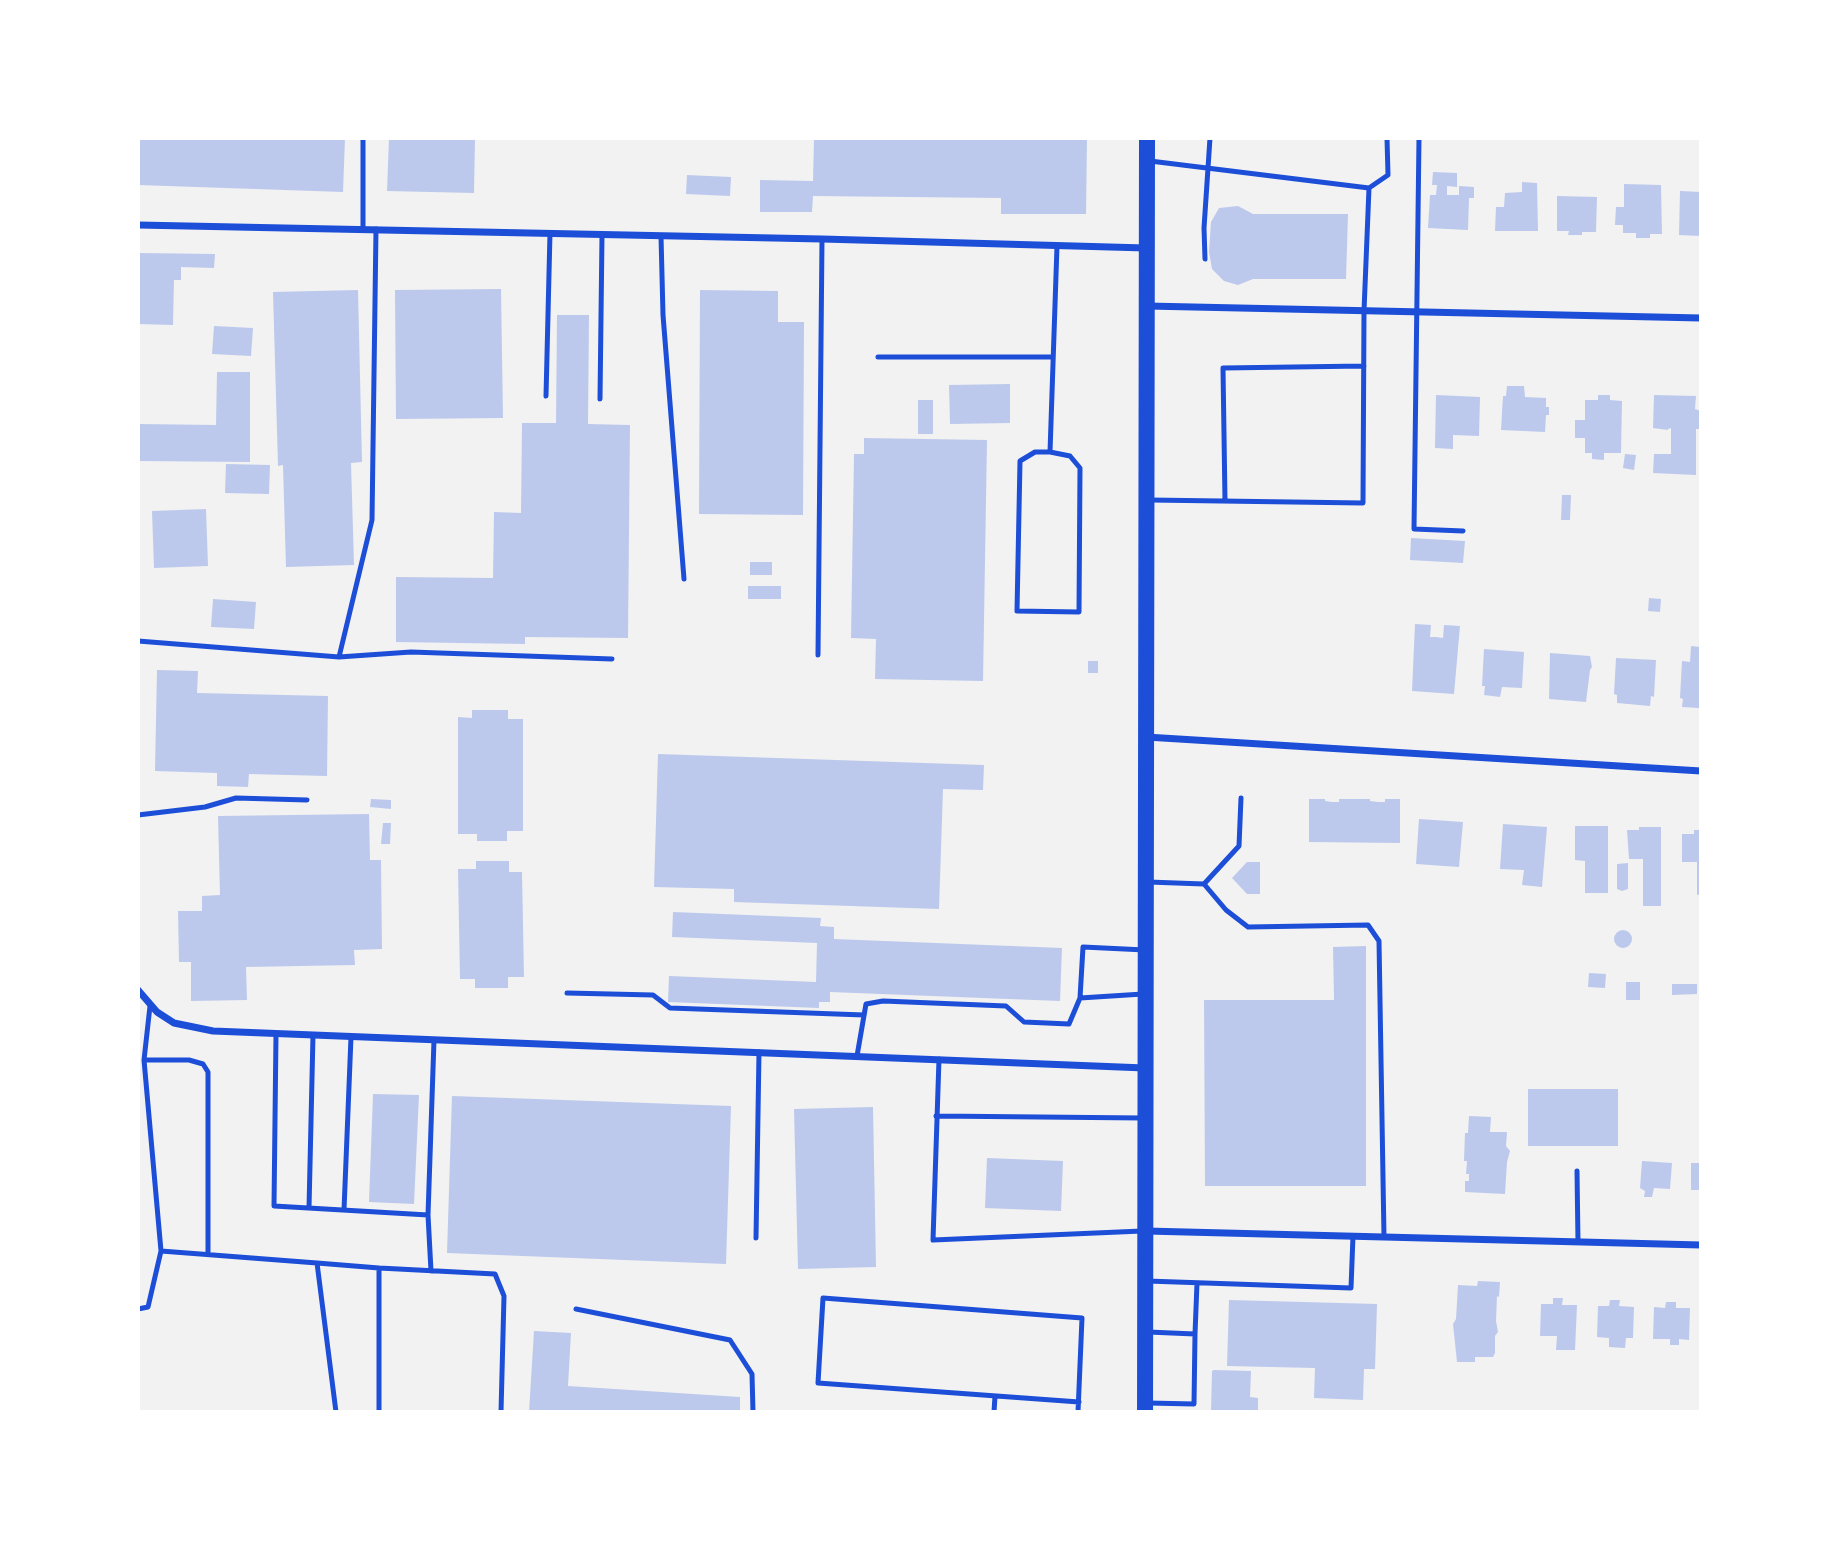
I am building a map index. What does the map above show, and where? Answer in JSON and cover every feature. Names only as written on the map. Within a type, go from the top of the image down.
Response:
[{"type":"main road","points":[[1145,1407],[1147,138]]},
{"type":"street","points":[[138,225],[1147,248]]},
{"type":"street","points":[[1147,306],[1701,318]]},
{"type":"street","points":[[1146,737],[1701,771]]},
{"type":"street","points":[[138,990],[157,1012],[174,1023],[191,1028],[276,1034],[1146,1068]]},
{"type":"street","points":[[1146,1231],[1701,1245]]},
{"type":"lane","points":[[363,138],[363,229]]},
{"type":"lane","points":[[1205,259],[1204,228],[1210,138]]},
{"type":"lane","points":[[1147,161],[1369,188],[1388,175],[1387,138]]},
{"type":"lane","points":[[1419,138],[1414,529],[1463,531]]},
{"type":"lane","points":[[1147,500],[1363,503],[1364,311],[1369,188]]},
{"type":"lane","points":[[339,657],[372,520],[376,229]]},
{"type":"lane","points":[[547,397],[551,233]]},
{"type":"lane","points":[[600,399],[602,235]]},
{"type":"lane","points":[[661,236],[663,315],[684,579]]},
{"type":"lane","points":[[818,655],[822,239]]},
{"type":"lane","points":[[1050,452],[1057,246]]},
{"type":"lane","points":[[878,358],[1053,357]]},
{"type":"lane","points":[[1225,501],[1223,368],[1364,366]]},
{"type":"lane","points":[[1035,452],[1050,452],[1070,456],[1080,468],[1079,612],[1017,611],[1020,460],[1035,452]]},
{"type":"lane","points":[[138,641],[339,657],[411,652],[612,659]]},
{"type":"lane","points":[[138,815],[205,807],[236,798],[307,800]]},
{"type":"lane","points":[[1204,884],[1239,846],[1241,798]]},
{"type":"lane","points":[[1146,882],[1204,884],[1226,910],[1248,927],[1368,925],[1379,941],[1384,1237]]},
{"type":"lane","points":[[857,1056],[866,1004],[883,1001],[1006,1006],[1024,1022],[1069,1024],[1080,998],[1083,947],[1146,950]]},
{"type":"lane","points":[[567,993],[653,995],[670,1008],[864,1015]]},
{"type":"lane","points":[[1080,998],[1146,994]]},
{"type":"lane","points":[[138,1309],[148,1307],[161,1251],[144,1060],[150,1006]]},
{"type":"lane","points":[[276,1034],[275,1206],[428,1215]]},
{"type":"lane","points":[[309,1208],[313,1035]]},
{"type":"lane","points":[[344,1210],[351,1037]]},
{"type":"lane","points":[[431,1270],[428,1215],[435,1040]]},
{"type":"lane","points":[[756,1238],[759,1052]]},
{"type":"lane","points":[[138,1054],[144,1060],[189,1060],[202,1064],[208,1072],[208,1253]]},
{"type":"lane","points":[[939,1059],[933,1240],[1146,1231]]},
{"type":"lane","points":[[936,1115],[1146,1118]]},
{"type":"lane","points":[[1577,1171],[1578,1242]]},
{"type":"lane","points":[[1146,1281],[1352,1288],[1353,1236]]},
{"type":"lane","points":[[161,1251],[495,1274],[504,1296],[500,1412]]},
{"type":"lane","points":[[317,1263],[336,1412]]},
{"type":"lane","points":[[379,1268],[379,1412]]},
{"type":"lane","points":[[1145,1407],[1194,1404],[1197,1283]]},
{"type":"lane","points":[[1079,1402],[818,1383],[823,1298],[1082,1318],[1079,1412]]},
{"type":"lane","points":[[576,1310],[730,1340],[752,1374],[753,1412]]},
{"type":"lane","points":[[1145,1332],[1195,1334]]},
{"type":"lane","points":[[994,1412],[995,1396]]},
{"type":"building","points":[[138,138],[345,138],[343,192],[138,185]]},
{"type":"building","points":[[389,138],[475,138],[474,193],[387,191]]},
{"type":"building","points":[[814,138],[1087,138],[1086,214],[1001,214],[1001,198],[813,196],[812,212],[760,212],[760,180],[813,181]]},
{"type":"building","points":[[1433,172],[1457,173],[1457,187],[1447,186],[1447,195],[1459,195],[1459,186],[1474,187],[1474,198],[1469,198],[1468,230],[1428,228],[1430,195],[1436,195],[1437,185],[1432,185]]},
{"type":"building","points":[[687,175],[731,177],[730,196],[686,194]]},
{"type":"building","points":[[1522,182],[1537,183],[1538,231],[1495,231],[1496,207],[1504,207],[1505,193],[1522,192]]},
{"type":"building","points":[[1624,184],[1661,185],[1662,234],[1650,234],[1650,238],[1636,238],[1636,233],[1623,233],[1623,225],[1615,225],[1616,207],[1624,207]]},
{"type":"building","points":[[1680,191],[1701,192],[1701,236],[1679,235]]},
{"type":"building","points":[[1557,196],[1597,197],[1596,232],[1568,235],[1569,231],[1557,231]]},
{"type":"building","points":[[1238,206],[1253,214],[1348,214],[1346,279],[1253,279],[1238,285],[1224,281],[1212,269],[1209,252],[1211,222],[1219,208]]},
{"type":"building","points":[[138,253],[215,254],[214,268],[181,267],[181,280],[174,280],[173,325],[138,324]]},
{"type":"building","points":[[501,289],[503,418],[396,419],[395,290]]},
{"type":"building","points":[[358,290],[362,462],[351,463],[354,565],[286,567],[283,465],[278,466],[273,292]]},
{"type":"building","points":[[700,290],[778,291],[778,322],[804,322],[803,515],[699,514]]},
{"type":"building","points":[[557,315],[589,315],[588,424],[630,425],[628,638],[525,637],[525,644],[396,642],[396,577],[493,578],[494,512],[521,513],[522,423],[556,423]]},
{"type":"building","points":[[214,326],[253,328],[251,356],[212,354]]},
{"type":"building","points":[[217,372],[250,372],[250,462],[138,461],[138,424],[216,425]]},
{"type":"building","points":[[1010,384],[1010,423],[950,424],[949,385]]},
{"type":"building","points":[[1507,386],[1524,386],[1525,397],[1546,398],[1549,415],[1546,415],[1545,432],[1501,430],[1503,396],[1506,396]]},
{"type":"building","points":[[1436,395],[1480,397],[1479,436],[1453,435],[1453,449],[1435,448]]},
{"type":"building","points":[[1598,395],[1610,395],[1610,400],[1622,401],[1621,453],[1604,453],[1604,460],[1592,459],[1592,453],[1585,453],[1585,438],[1575,438],[1575,420],[1585,420],[1585,400],[1598,400]]},
{"type":"building","points":[[1654,395],[1696,396],[1695,409],[1701,411],[1701,429],[1696,429],[1696,475],[1653,473],[1654,454],[1671,454],[1671,428],[1653,428]]},
{"type":"building","points":[[918,400],[933,400],[933,434],[918,434]]},
{"type":"building","points":[[864,438],[987,440],[983,681],[875,679],[876,639],[851,638],[854,454],[864,454]]},
{"type":"building","points":[[1625,454],[1636,455],[1634,470],[1623,468]]},
{"type":"building","points":[[226,464],[270,465],[269,494],[225,493]]},
{"type":"building","points":[[1562,495],[1571,495],[1570,520],[1561,520]]},
{"type":"building","points":[[206,509],[208,566],[154,568],[152,511]]},
{"type":"building","points":[[1411,538],[1465,541],[1463,563],[1410,560]]},
{"type":"building","points":[[750,562],[772,562],[772,575],[750,575]]},
{"type":"building","points":[[748,586],[781,586],[781,599],[748,599]]},
{"type":"building","points":[[1649,598],[1661,599],[1660,612],[1648,611]]},
{"type":"building","points":[[213,599],[256,602],[254,629],[211,627]]},
{"type":"building","points":[[1415,624],[1431,625],[1430,637],[1443,638],[1444,625],[1460,626],[1454,694],[1412,691]]},
{"type":"building","points":[[1691,646],[1700,647],[1699,708],[1682,707],[1683,699],[1680,698],[1682,661],[1690,662]]},
{"type":"building","points":[[1484,649],[1524,652],[1522,688],[1502,687],[1500,697],[1484,695]]},
{"type":"building","points":[[1550,653],[1590,656],[1592,667],[1586,702],[1549,699]]},
{"type":"building","points":[[1616,658],[1656,660],[1654,697],[1651,696],[1650,706],[1617,703],[1617,695],[1614,694]]},
{"type":"building","points":[[1088,661],[1098,661],[1098,673],[1088,673]]},
{"type":"building","points":[[157,670],[198,671],[197,693],[328,696],[327,776],[249,774],[248,787],[217,786],[217,773],[155,771]]},
{"type":"building","points":[[472,710],[508,710],[508,719],[523,719],[523,831],[507,831],[507,841],[477,841],[477,834],[458,834],[458,717],[472,718]]},
{"type":"building","points":[[658,754],[984,765],[983,790],[943,789],[939,909],[734,902],[734,889],[654,887]]},
{"type":"building","points":[[371,799],[391,800],[391,809],[370,807]]},
{"type":"building","points":[[1309,799],[1339,802],[1339,799],[1370,799],[1385,802],[1385,799],[1400,799],[1400,843],[1309,842]]},
{"type":"building","points":[[369,814],[370,860],[381,860],[382,949],[354,950],[355,965],[246,967],[247,1000],[191,1001],[191,962],[179,962],[178,911],[202,911],[202,896],[220,895],[218,816]]},
{"type":"building","points":[[1419,819],[1463,822],[1459,867],[1416,864]]},
{"type":"building","points":[[383,823],[391,823],[390,844],[381,844]]},
{"type":"building","points":[[1503,824],[1547,827],[1542,887],[1522,885],[1524,870],[1500,869]]},
{"type":"building","points":[[1575,826],[1608,826],[1608,893],[1585,893],[1585,861],[1575,860]]},
{"type":"building","points":[[1639,827],[1661,827],[1661,906],[1643,906],[1643,859],[1629,859],[1627,830],[1639,830]]},
{"type":"building","points":[[1694,830],[1701,830],[1701,894],[1697,895],[1697,862],[1682,862],[1682,834],[1694,834]]},
{"type":"building","points":[[476,861],[509,861],[509,872],[522,872],[524,977],[508,977],[508,988],[475,988],[475,979],[460,979],[458,869],[476,869]]},
{"type":"building","points":[[1247,862],[1260,862],[1260,894],[1247,894],[1232,878]]},
{"type":"building","points":[[1628,863],[1628,889],[1622,891],[1617,889],[1617,864]]},
{"type":"building","points":[[673,912],[821,918],[820,926],[834,927],[834,939],[1062,948],[1060,1001],[830,992],[830,1002],[819,1002],[819,1008],[668,1002],[669,976],[816,982],[817,943],[672,937]]},
{"type":"building","points":[[1623,930],[1629,933],[1632,939],[1629,945],[1623,948],[1617,945],[1614,939],[1617,933]]},
{"type":"building","points":[[1366,946],[1366,1186],[1205,1186],[1204,1000],[1334,1000],[1333,947]]},
{"type":"building","points":[[1589,973],[1606,974],[1605,988],[1588,987]]},
{"type":"building","points":[[1626,982],[1640,982],[1640,1000],[1626,1000]]},
{"type":"building","points":[[1672,984],[1697,984],[1697,994],[1672,995]]},
{"type":"building","points":[[1528,1089],[1618,1089],[1618,1146],[1528,1146]]},
{"type":"building","points":[[373,1094],[419,1095],[414,1204],[369,1202]]},
{"type":"building","points":[[452,1096],[731,1106],[726,1264],[447,1253]]},
{"type":"building","points":[[873,1107],[876,1267],[798,1269],[794,1109]]},
{"type":"building","points":[[1469,1116],[1491,1117],[1490,1132],[1507,1132],[1506,1146],[1510,1151],[1505,1194],[1465,1192],[1465,1181],[1469,1181],[1469,1174],[1466,1174],[1467,1161],[1464,1161]]},
{"type":"building","points":[[987,1158],[1063,1161],[1061,1211],[985,1208]]},
{"type":"building","points":[[1642,1161],[1672,1163],[1670,1189],[1654,1188],[1652,1197],[1644,1197],[1645,1191],[1640,1188]]},
{"type":"building","points":[[1691,1163],[1701,1163],[1701,1190],[1691,1190]]},
{"type":"building","points":[[1478,1281],[1500,1282],[1495,1353],[1493,1357],[1475,1357],[1475,1362],[1457,1362],[1453,1324],[1456,1319],[1458,1285],[1477,1286]]},
{"type":"building","points":[[1553,1298],[1563,1298],[1562,1305],[1577,1305],[1575,1350],[1556,1350],[1557,1336],[1540,1336],[1541,1304],[1553,1304]]},
{"type":"building","points":[[1229,1300],[1377,1304],[1375,1369],[1364,1369],[1363,1400],[1314,1398],[1315,1368],[1227,1366]]},
{"type":"building","points":[[1610,1300],[1620,1300],[1619,1306],[1634,1307],[1633,1338],[1626,1338],[1625,1348],[1609,1347],[1609,1338],[1597,1337],[1598,1306],[1609,1306]]},
{"type":"building","points":[[1666,1302],[1676,1302],[1676,1308],[1690,1308],[1689,1340],[1679,1339],[1679,1345],[1670,1345],[1670,1339],[1653,1339],[1654,1307],[1665,1308]]},
{"type":"building","points":[[534,1331],[571,1333],[568,1386],[740,1397],[740,1412],[529,1412]]},
{"type":"building","points":[[1214,1370],[1251,1371],[1250,1397],[1258,1398],[1258,1412],[1211,1412]]}]
